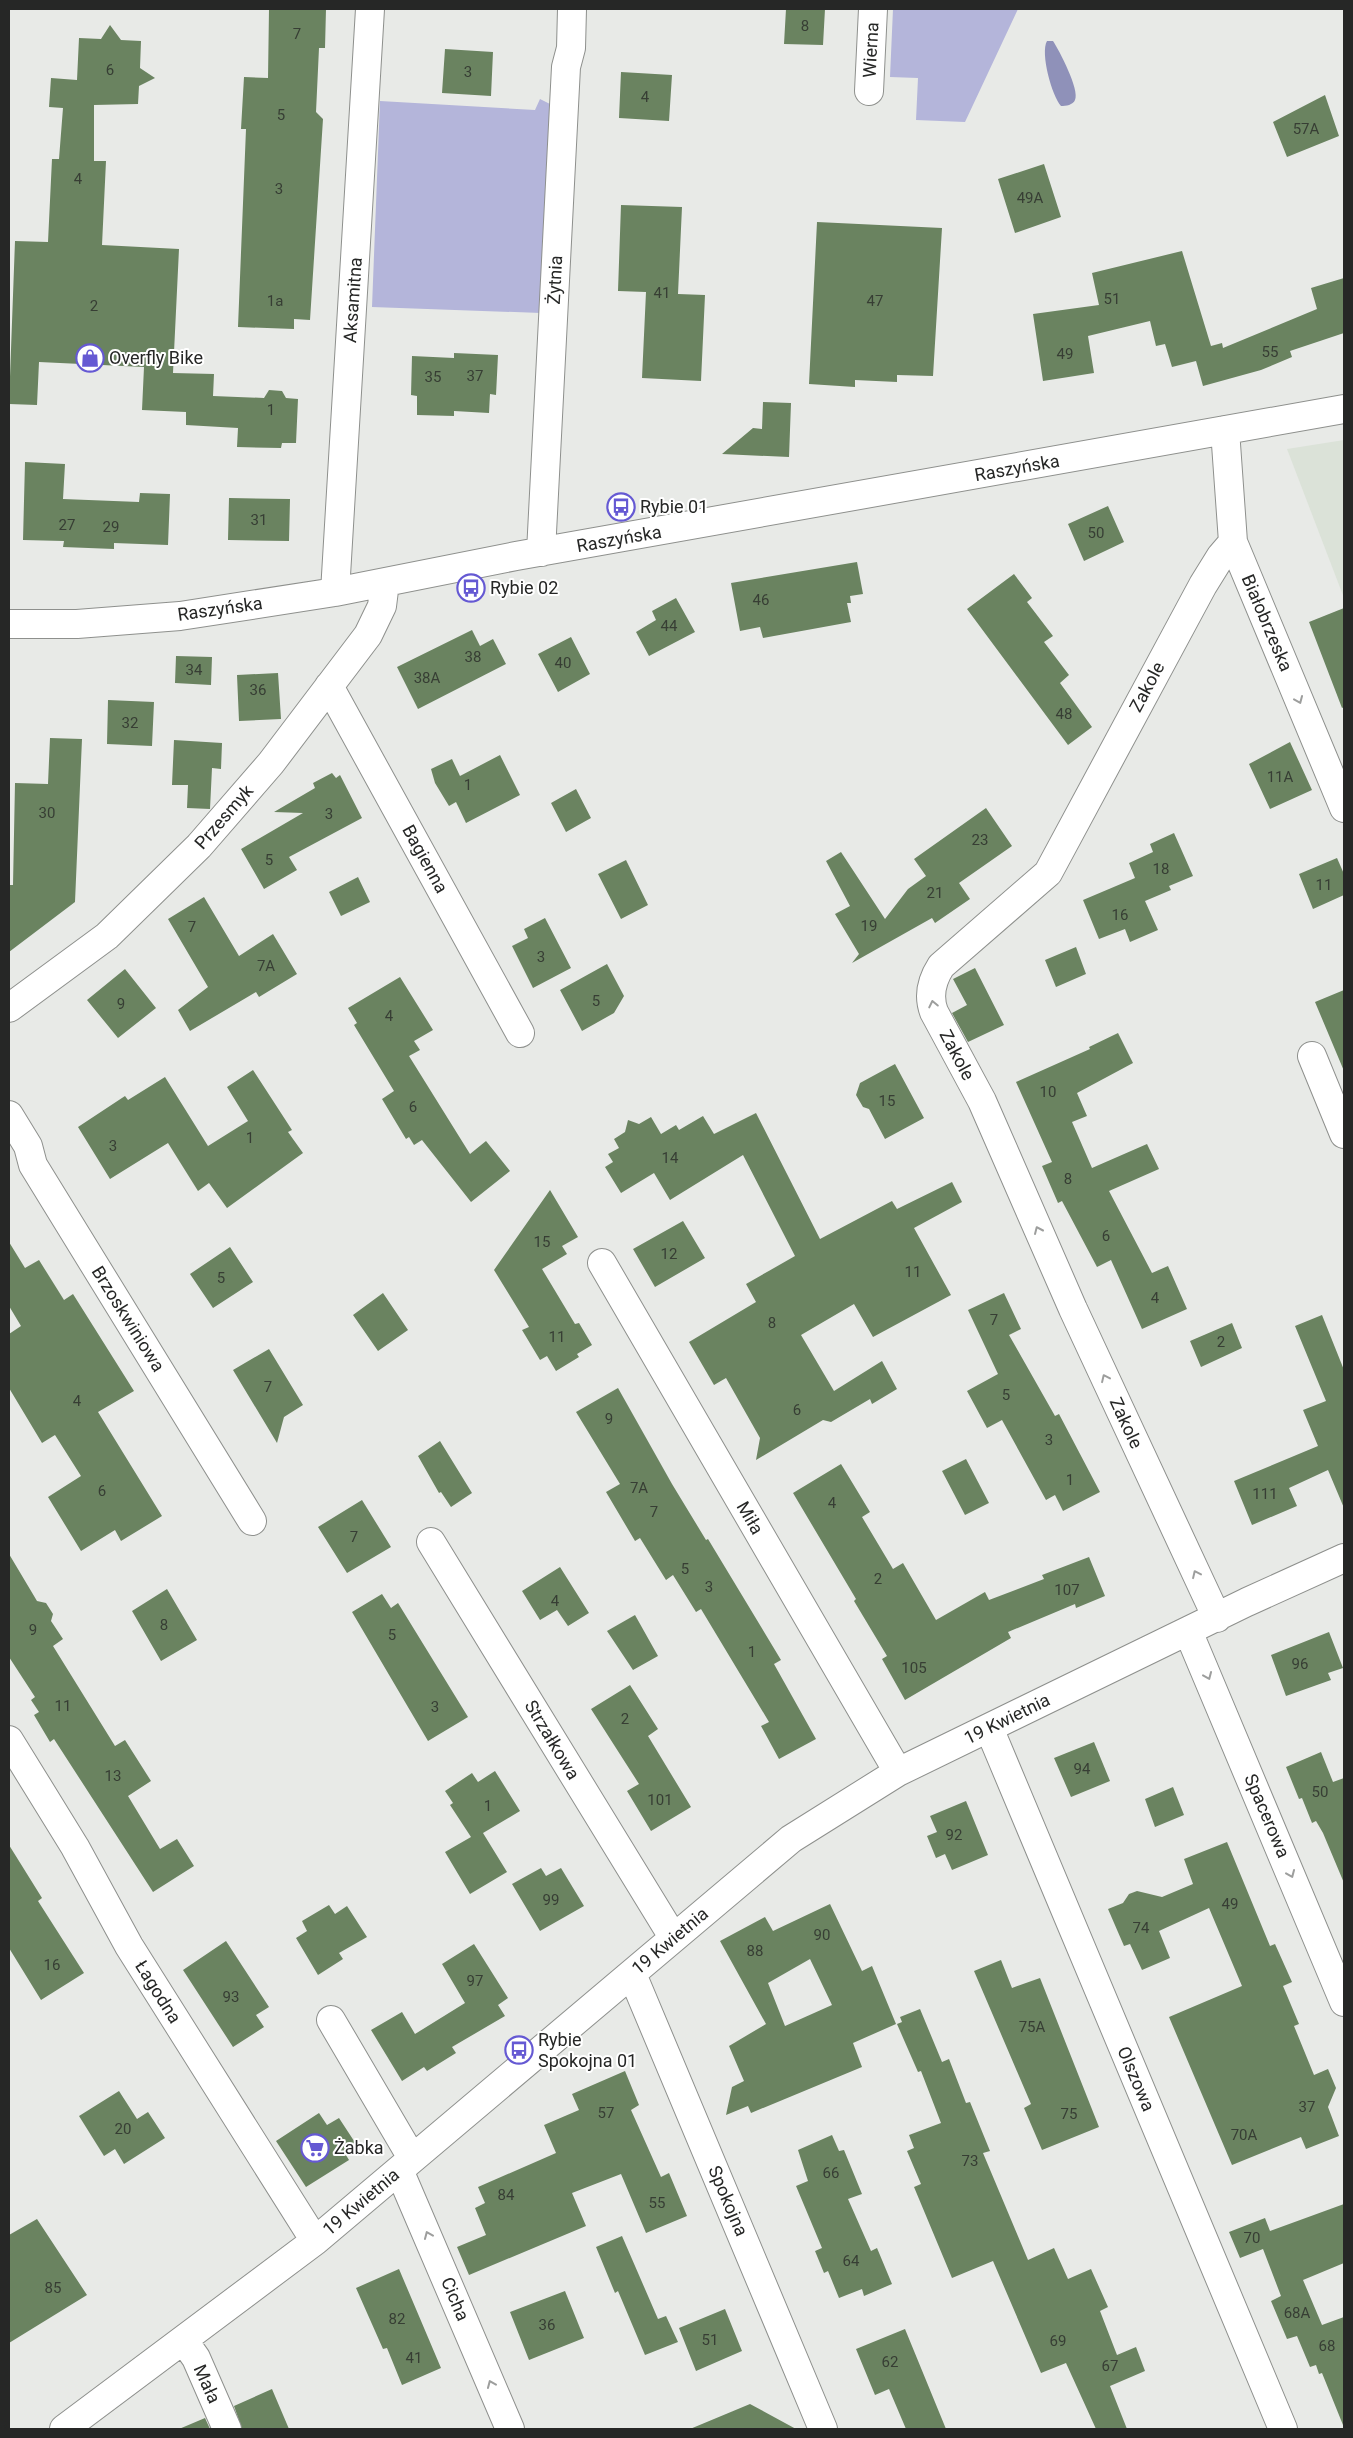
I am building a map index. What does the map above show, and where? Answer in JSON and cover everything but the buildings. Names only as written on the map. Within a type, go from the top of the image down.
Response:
[{"type":"street","name":"Aksamitna","points":[[335,592],[370,9]]},
{"type":"street","name":"Żytnia","points":[[541,552],[566,67],[570,48],[572,9]]},
{"type":"street","name":"Wierna","points":[[869,91],[873,9]]},
{"type":"street","name":"Raszyńska","points":[[9,624],[77,624],[180,616],[335,592],[541,552],[1344,409]]},
{"type":"street","name":"Białobrzeska","points":[[1225,430],[1233,542],[1344,808]]},
{"type":"street","name":"Zakole","points":[[1216,1618],[1073,1309],[982,1102],[934,1012],[931,1002],[933,980],[941,966],[1048,873],[1203,585],[1221,556],[1233,542]]},
{"type":"street","name":"Przesmyk","points":[[9,1008],[107,936],[199,846],[271,763],[368,634],[382,606],[385,582]]},
{"type":"street","name":"Bagienna","points":[[329,686],[520,1033]]},
{"type":"street","points":[[1312,1056],[1344,1134]]},
{"type":"street","name":"Brzoskwiniowa","points":[[9,1115],[28,1146],[33,1165],[252,1521]]},
{"type":"street","name":"Miła","points":[[602,1264],[898,1772]]},
{"type":"street","name":"Strzałkowa","points":[[431,1542],[673,1937]]},
{"type":"street","name":"19 Kwietnia","points":[[64,2429],[184,2341],[314,2241],[791,1839],[898,1772],[1188,1631],[1344,1558]]},
{"type":"street","name":"Spacerowa","points":[[1188,1631],[1344,2002]]},
{"type":"street","name":"Olszowa","points":[[989,1728],[1283,2429]]},
{"type":"street","name":"Łagodna","points":[[9,1740],[75,1847],[129,1946],[314,2241]]},
{"type":"street","name":"Spokojna","points":[[632,1974],[823,2429]]},
{"type":"street","name":"Cicha","points":[[331,2020],[406,2164],[510,2429]]},
{"type":"street","name":"Mała","points":[[184,2341],[196,2358],[227,2429]]},
{"type":"shaded area","points":[[893,9],[1018,9],[965,122],[916,120],[918,78],[890,77]]},
{"type":"shaded area","points":[[1047,41],[1053,41],[1072,79],[1076,95],[1074,102],[1069,105],[1061,106],[1054,93],[1046,64],[1045,47]]},
{"type":"shaded area","points":[[540,99],[554,106],[541,313],[372,307],[380,101],[535,110]]},
{"type":"shaded area","points":[[1344,440],[1344,598],[1287,449]]},
{"type":"place","name":"Overfly Bike","points":[[90,358]]},
{"type":"place","name":"Rybie 01","points":[[621,507]]},
{"type":"place","name":"Rybie 02","points":[[471,588]]},
{"type":"place","name":"Rybie Spokojna 01","points":[[519,2050]]},
{"type":"place","name":"Żabka","points":[[315,2148]]}]
